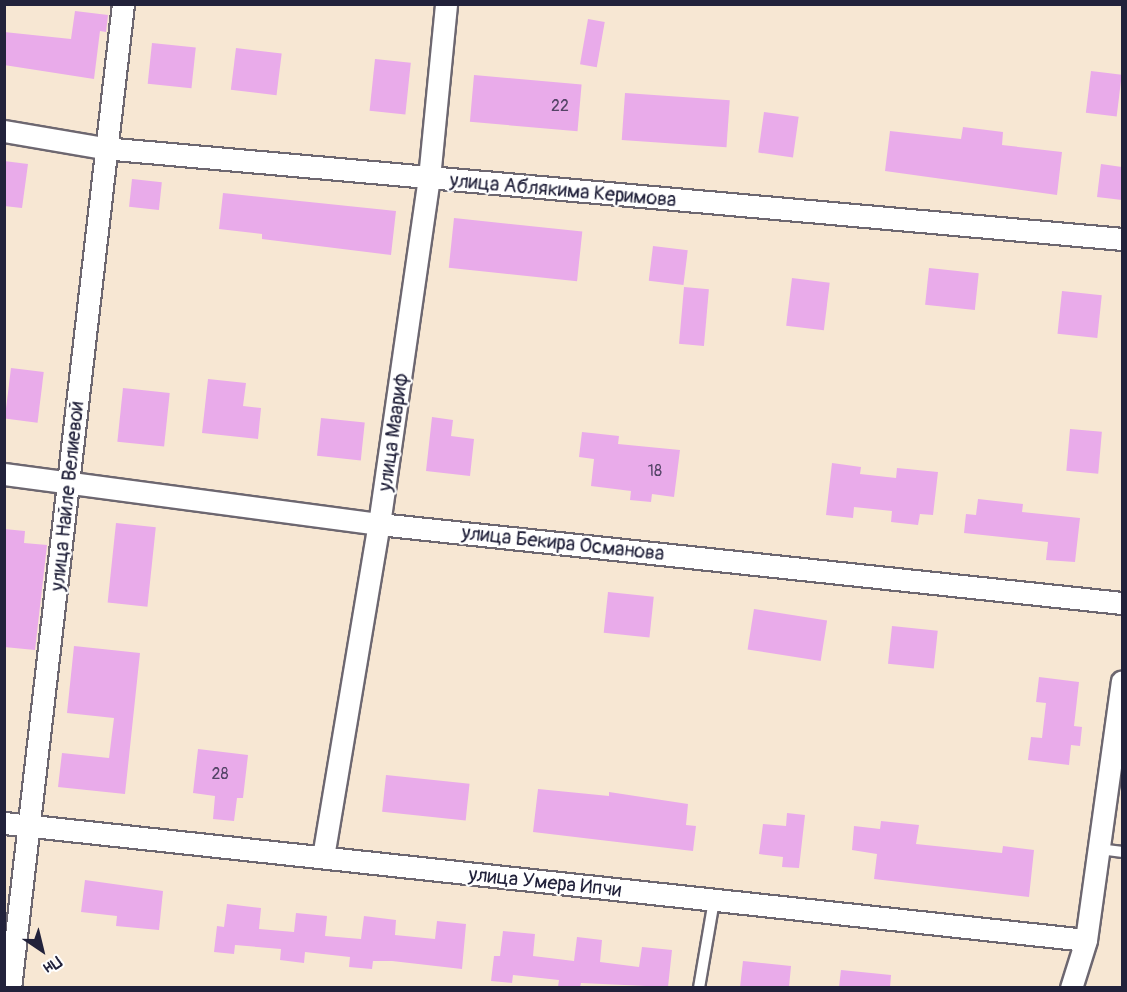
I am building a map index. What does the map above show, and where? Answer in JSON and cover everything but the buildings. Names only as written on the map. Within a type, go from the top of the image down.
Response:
[{"type":"street","name":"улица Найле Велиевой","points":[[10,987],[70,483],[104,148],[123,4]]},
{"type":"street","name":"улица Маариф","points":[[324,857],[379,524],[429,178],[446,4]]},
{"type":"street","name":"улица Аблякима Керимова","points":[[4,131],[104,148],[1122,239]]},
{"type":"street","name":"улица Бекира Османова","points":[[4,474],[379,524],[1122,603]]},
{"type":"street","points":[[1071,987],[1086,940],[1122,681]]},
{"type":"street","name":"улица Умера Ипчи","points":[[4,823],[1086,940]]},
{"type":"lane","points":[[1099,849],[1122,852]]},
{"type":"lane","points":[[699,987],[714,900]]}]
